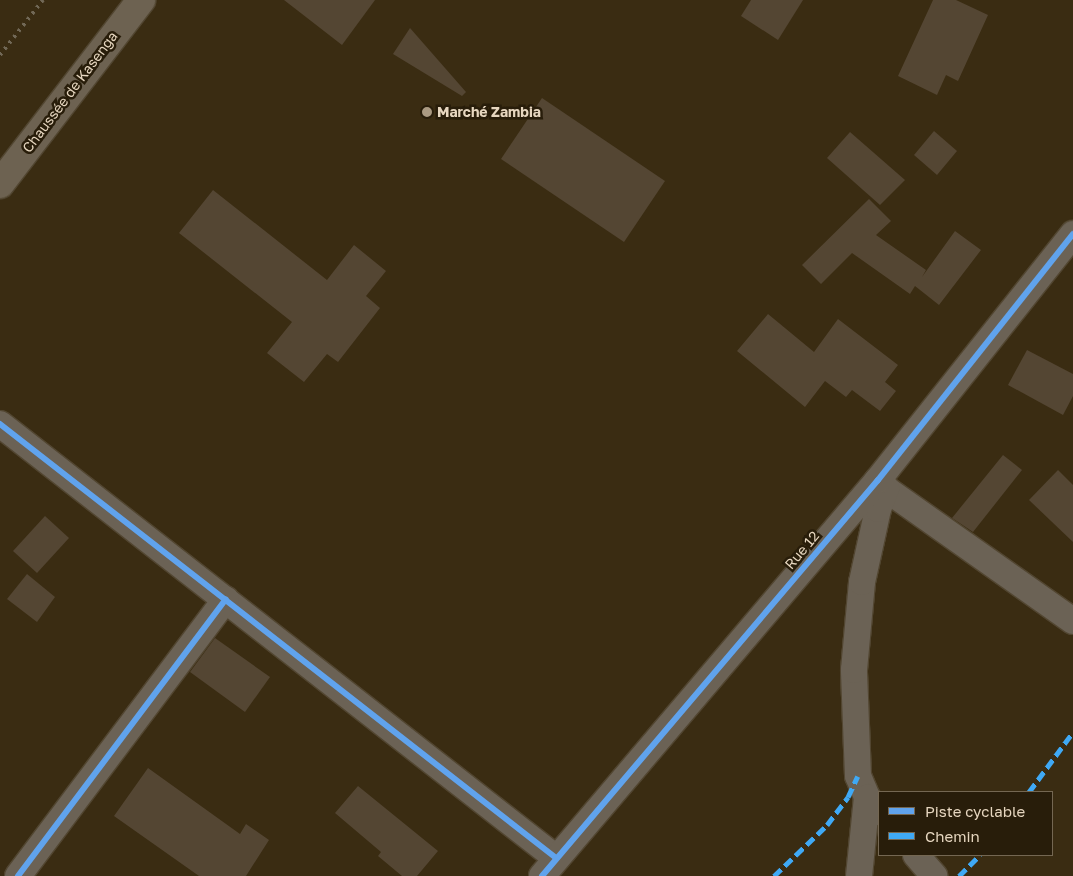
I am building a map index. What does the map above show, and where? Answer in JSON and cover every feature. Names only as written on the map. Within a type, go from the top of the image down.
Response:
[{"type":"main road","name":"Chaussée de Kasenga","points":[[0,184],[141,0]]},
{"type":"street","name":"Rue 12","points":[[549,867],[882,484],[1073,234]]},
{"type":"street","points":[[0,424],[226,599],[549,867]]},
{"type":"street","points":[[859,876],[873,804],[858,776],[854,670],[862,582],[882,484],[1073,621]]},
{"type":"street","points":[[18,876],[226,599]]},
{"type":"street","points":[[917,856],[934,876]]},
{"type":"building","points":[[284,0],[375,0],[342,45]]},
{"type":"building","points":[[751,0],[803,0],[778,40],[741,16]]},
{"type":"building","points":[[933,0],[956,0],[988,15],[958,81],[946,75],[937,95],[898,76]]},
{"type":"building","points":[[410,28],[466,92],[462,96],[393,54]]},
{"type":"building","points":[[542,98],[665,181],[624,242],[501,159]]},
{"type":"building","points":[[934,131],[957,151],[937,175],[914,155]]},
{"type":"building","points":[[850,132],[905,180],[880,205],[827,158]]},
{"type":"building","points":[[213,190],[327,280],[354,245],[386,271],[366,296],[380,308],[338,362],[327,354],[304,382],[267,353],[292,322],[179,233]]},
{"type":"building","points":[[869,199],[891,221],[876,235],[926,270],[922,277],[955,231],[981,250],[939,305],[915,286],[910,294],[852,253],[821,284],[802,265]]},
{"type":"building","points":[[768,314],[814,352],[838,319],[898,365],[885,382],[896,391],[880,411],[852,390],[846,397],[825,381],[805,407],[737,351]]},
{"type":"building","points":[[1027,350],[1073,374],[1073,396],[1063,415],[1008,385]]},
{"type":"building","points":[[1003,455],[1022,470],[973,532],[952,518]]},
{"type":"building","points":[[1058,470],[1073,485],[1073,542],[1029,500]]},
{"type":"building","points":[[45,516],[69,538],[37,573],[13,551]]},
{"type":"building","points":[[27,574],[55,597],[37,622],[7,599]]},
{"type":"building","points":[[215,638],[270,677],[245,712],[190,672]]},
{"type":"building","points":[[148,768],[240,834],[246,824],[269,840],[246,876],[199,876],[114,816]]},
{"type":"building","points":[[358,786],[438,851],[417,876],[402,876],[378,856],[381,852],[335,813]]},
{"type":"railway","points":[[0,55],[43,0]]},
{"type":"marked path","points":[[1030,791],[1073,732]]},
{"type":"marked path","points":[[774,876],[827,825],[848,797],[858,776]]},
{"type":"marked path","points":[[959,876],[979,856]]},
{"type":"cycle path","points":[[542,876],[878,480],[1073,234]]},
{"type":"cycle path","points":[[0,424],[556,858]]},
{"type":"cycle path","points":[[18,876],[226,599]]},
{"type":"place","name":"Marché Zambia","points":[[427,112]]}]
